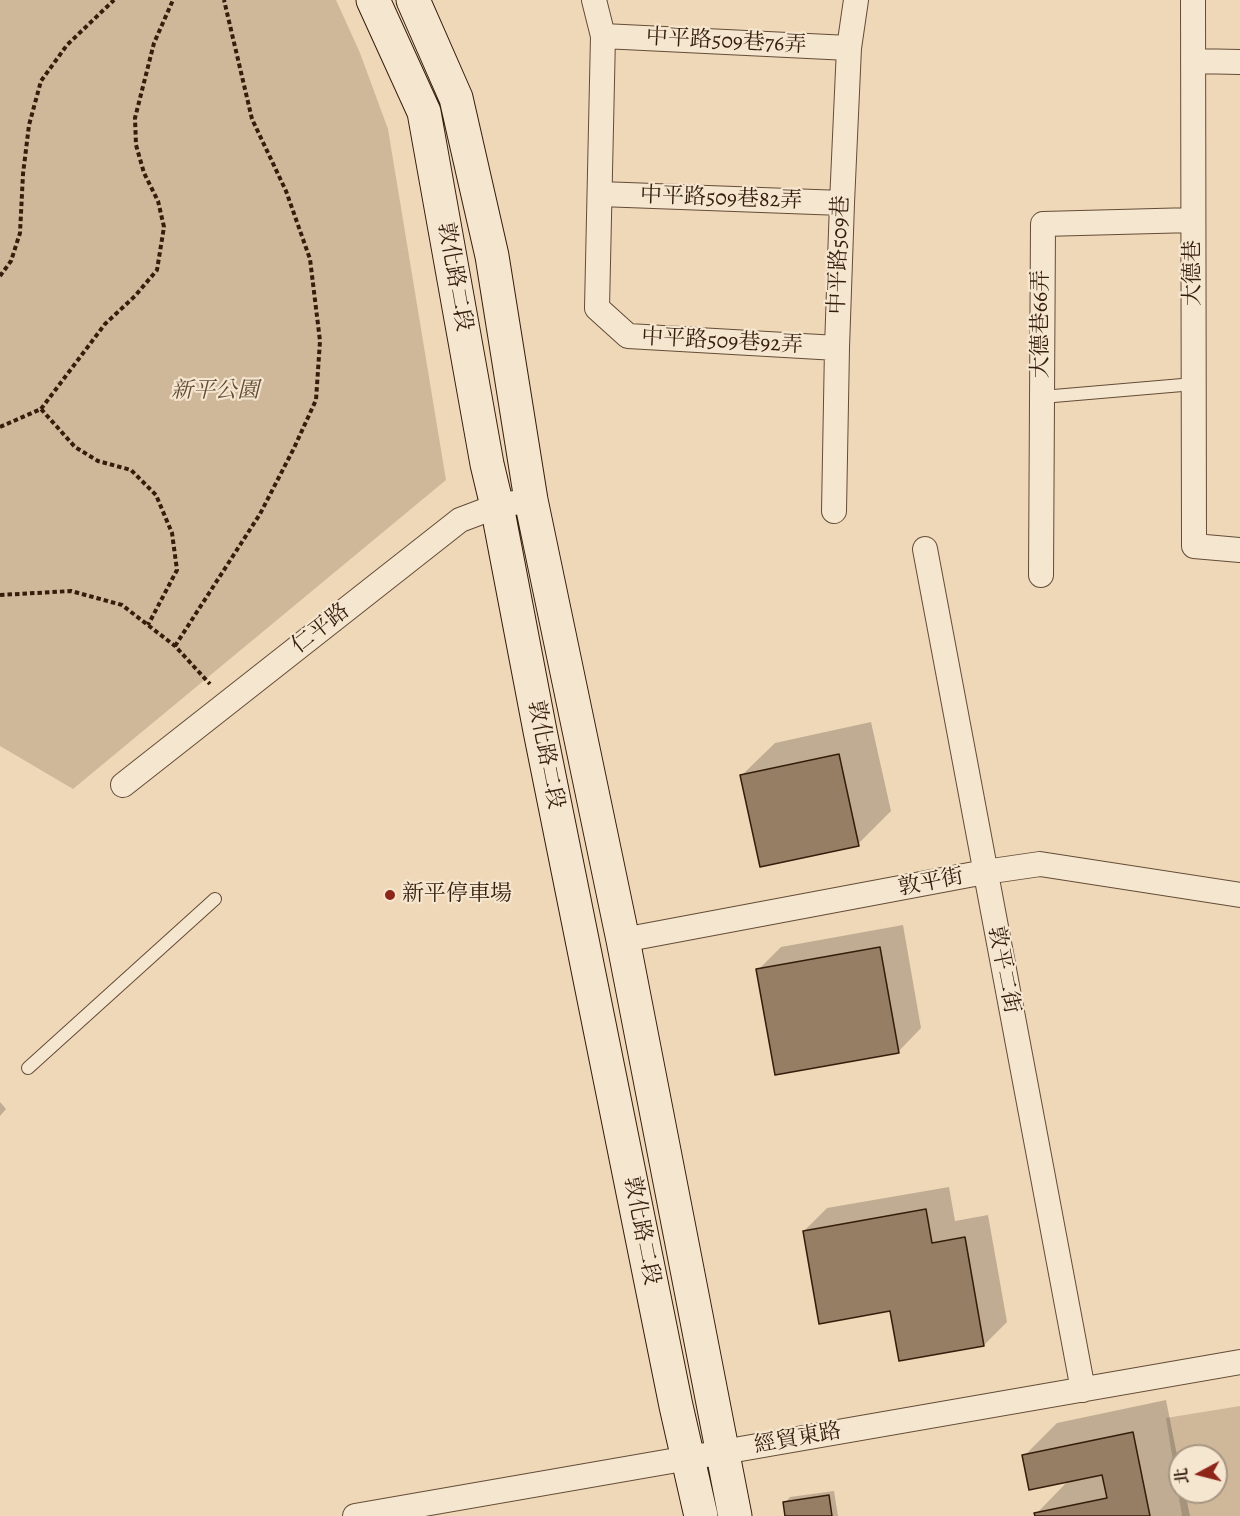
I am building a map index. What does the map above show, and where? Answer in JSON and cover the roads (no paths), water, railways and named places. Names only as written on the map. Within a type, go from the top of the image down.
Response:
[{"type":"street","name":"敦化路二段","points":[[373,0],[424,112],[487,464],[687,1459],[701,1516]]},
{"type":"street","name":"敦化路二段","points":[[413,0],[456,98],[492,256],[531,500],[623,940],[735,1516]]},
{"type":"street","points":[[594,0],[603,36],[600,194]]},
{"type":"street","name":"中平路509巷","points":[[834,511],[842,203],[849,48],[856,0]]},
{"type":"street","name":"大德巷","points":[[1193,0],[1194,546],[1240,550]]},
{"type":"street","name":"中平路509巷76弄","points":[[603,36],[849,48]]},
{"type":"street","points":[[1193,61],[1240,62]]},
{"type":"street","name":"中平路509巷82弄","points":[[600,194],[842,203]]},
{"type":"street","name":"中平路509巷92弄","points":[[600,194],[597,309],[628,336],[837,348]]},
{"type":"street","name":"大德巷66弄","points":[[1041,575],[1043,224],[1193,220]]},
{"type":"street","name":"仁平路","points":[[123,784],[460,520],[497,506],[531,500]]},
{"type":"street","name":"敦平二街","points":[[925,549],[1083,1390]]},
{"type":"street","name":"敦平街","points":[[623,940],[985,872],[1040,864],[1240,895]]},
{"type":"street","name":"經貿東路","points":[[355,1516],[1240,1362]]},
{"type":"lane","points":[[1042,398],[1194,384]]},
{"type":"lane","points":[[28,1068],[215,899]]},
{"type":"place","name":"新平停車場","points":[[390,895]]},
{"type":"park label","name":"新平公園","points":[[215,392]]}]
